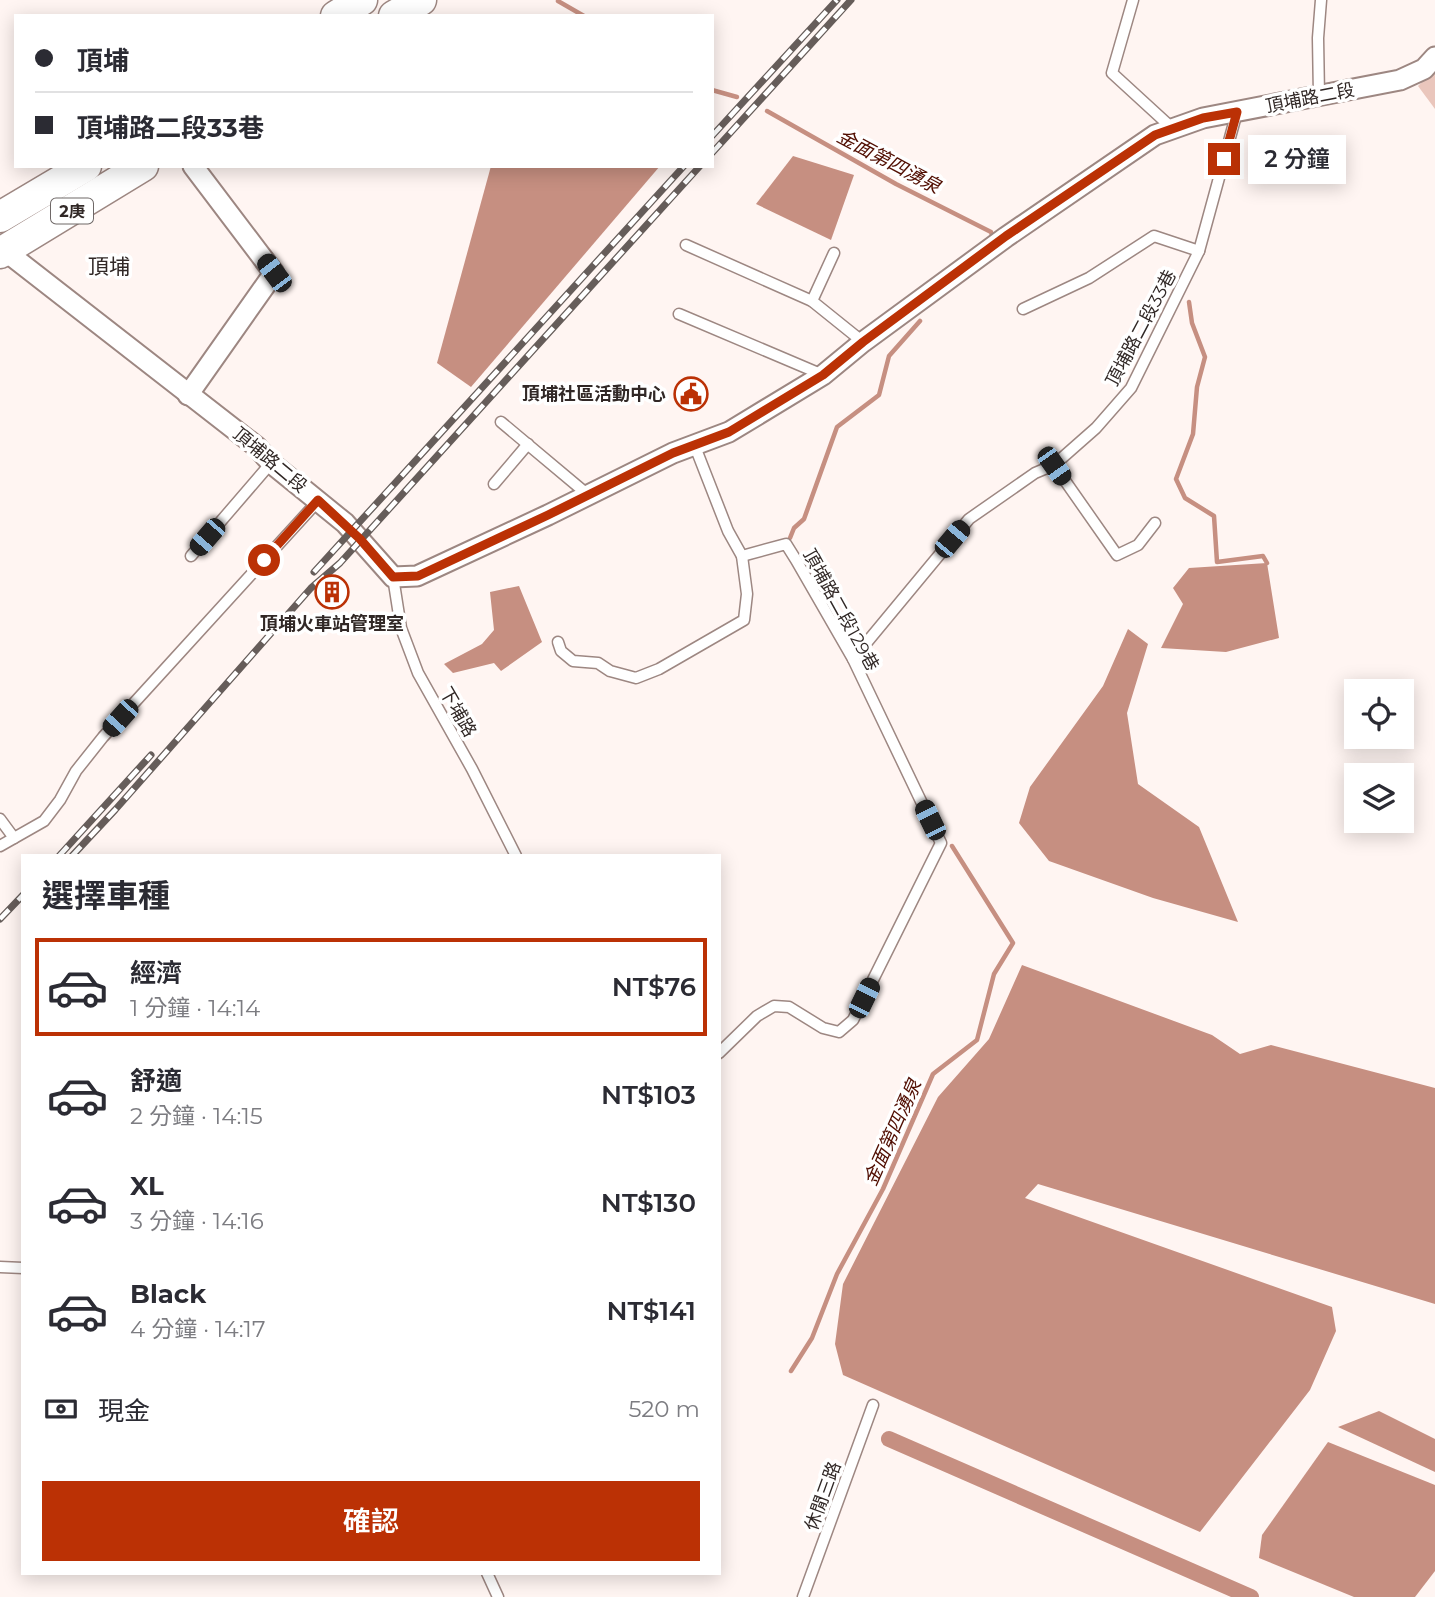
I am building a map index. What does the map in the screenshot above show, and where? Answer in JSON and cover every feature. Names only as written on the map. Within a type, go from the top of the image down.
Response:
[{"type":"main road","points":[[339,14],[362,0]]},
{"type":"main road","points":[[397,14],[421,0]]},
{"type":"main road","name":"2庚","points":[[0,217],[83,168]]},
{"type":"main road","name":"2庚","points":[[2,250],[141,168]]},
{"type":"street","name":"頂埔路二段","points":[[2,250],[257,447],[271,463],[318,500],[360,539],[393,577],[418,576],[694,444],[729,432],[823,375],[863,342],[1060,198],[1155,135],[1203,118],[1400,80],[1424,69],[1435,57]]},
{"type":"street","points":[[188,395],[274,273],[195,168]]},
{"type":"lane","points":[[1133,0],[1112,73],[1172,129]]},
{"type":"lane","points":[[1319,96],[1318,38],[1321,0]]},
{"type":"lane","name":"頂埔路二段33巷","points":[[853,659],[969,519],[1035,473],[1054,466],[1096,428],[1131,388],[1199,251],[1237,112]]},
{"type":"lane","points":[[1023,309],[1089,278],[1154,236],[1199,251]]},
{"type":"lane","points":[[686,245],[812,302],[863,342]]},
{"type":"lane","points":[[812,302],[834,253]]},
{"type":"lane","points":[[679,314],[823,375]]},
{"type":"lane","points":[[501,422],[587,494]]},
{"type":"lane","points":[[494,484],[528,444]]},
{"type":"lane","points":[[558,642],[561,651],[573,661],[598,663],[610,671],[636,678],[659,669],[744,620],[747,594],[742,556],[728,531],[694,444]]},
{"type":"lane","points":[[191,556],[271,463]]},
{"type":"lane","points":[[1054,466],[1117,555],[1138,545],[1155,523]]},
{"type":"lane","points":[[0,846],[44,821],[60,800],[76,771],[103,737],[318,500]]},
{"type":"lane","name":"頂埔路二段129巷","points":[[721,1051],[757,1016],[774,1006],[789,1007],[823,1028],[839,1032],[853,1020],[941,843],[853,659],[786,544],[742,556]]},
{"type":"lane","name":"下埔路","points":[[393,577],[401,628],[418,673],[472,769],[515,854]]},
{"type":"lane","points":[[0,819],[14,838]]},
{"type":"lane","points":[[0,1267],[21,1268]]},
{"type":"lane","name":"休閒三路","points":[[803,1597],[873,1405]]},
{"type":"lane","points":[[488,1575],[498,1597]]},
{"type":"shaded area","points":[[1435,69],[1435,109],[1418,86]]},
{"type":"shaded area","points":[[793,156],[854,175],[831,240],[756,204]]},
{"type":"shaded area","points":[[490,168],[658,168],[471,387],[437,363]]},
{"type":"shaded area","points":[[1267,563],[1279,638],[1226,652],[1161,648],[1183,604],[1173,588],[1189,568]]},
{"type":"shaded area","points":[[519,586],[542,642],[501,671],[494,663],[453,673],[444,664],[482,644],[494,630],[490,592]]},
{"type":"shaded area","points":[[1128,629],[1148,644],[1127,713],[1138,784],[1199,827],[1238,922],[1153,898],[1049,861],[1019,823],[1030,787],[1103,686]]},
{"type":"shaded area","points":[[1022,965],[1212,1035],[1240,1054],[1271,1045],[1435,1088],[1435,1304],[1038,1184],[1025,1198],[1332,1307],[1336,1331],[1310,1390],[1200,1532],[843,1375],[835,1344],[843,1284],[938,1097],[989,1039]]},
{"type":"shaded area","points":[[1379,1411],[1435,1439],[1435,1472],[1338,1427]]},
{"type":"shaded area","points":[[1328,1442],[1435,1485],[1435,1571],[1415,1597],[1354,1597],[1259,1558],[1262,1535]]},
{"type":"waterway","name":"金面第四湧泉","points":[[558,1],[581,14]]},
{"type":"waterway","name":"金面第四湧泉","points":[[714,91],[737,97]]},
{"type":"waterway","name":"金面第四湧泉","points":[[767,111],[896,184],[991,232],[993,239]]},
{"type":"waterway","points":[[1189,302],[1192,323],[1205,357],[1197,387],[1193,434],[1176,479],[1185,498],[1214,516],[1217,562],[1263,556],[1267,563]]},
{"type":"waterway","name":"金面第四湧泉","points":[[790,538],[794,528],[804,519],[837,427],[879,395],[889,356],[920,321]]},
{"type":"waterway","name":"金面第四湧泉","points":[[791,1371],[812,1338],[837,1274],[883,1189],[933,1074],[977,1040],[994,974],[1013,943],[952,846]]},
{"type":"waterway","points":[[889,1439],[1251,1597]]},
{"type":"railway","points":[[714,134],[837,0]]},
{"type":"railway","points":[[714,151],[851,0]]},
{"type":"railway","points":[[314,572],[682,168]]},
{"type":"railway","points":[[74,854],[311,588],[340,563],[698,168]]},
{"type":"railway","points":[[61,854],[151,755]]},
{"type":"railway","points":[[0,919],[21,897]]},
{"type":"place","name":"頂埔社區活動中心","points":[[691,394]]},
{"type":"place","name":"頂埔火車站管理室","points":[[332,592]]},
{"type":"district","name":"頂埔","points":[[109,267]]},
{"type":"route","points":[[264,560],[318,500],[345,523],[393,577],[418,576],[673,453],[729,432],[785,399],[823,375],[1006,236],[1155,135],[1203,118],[1237,112],[1224,159]]}]
